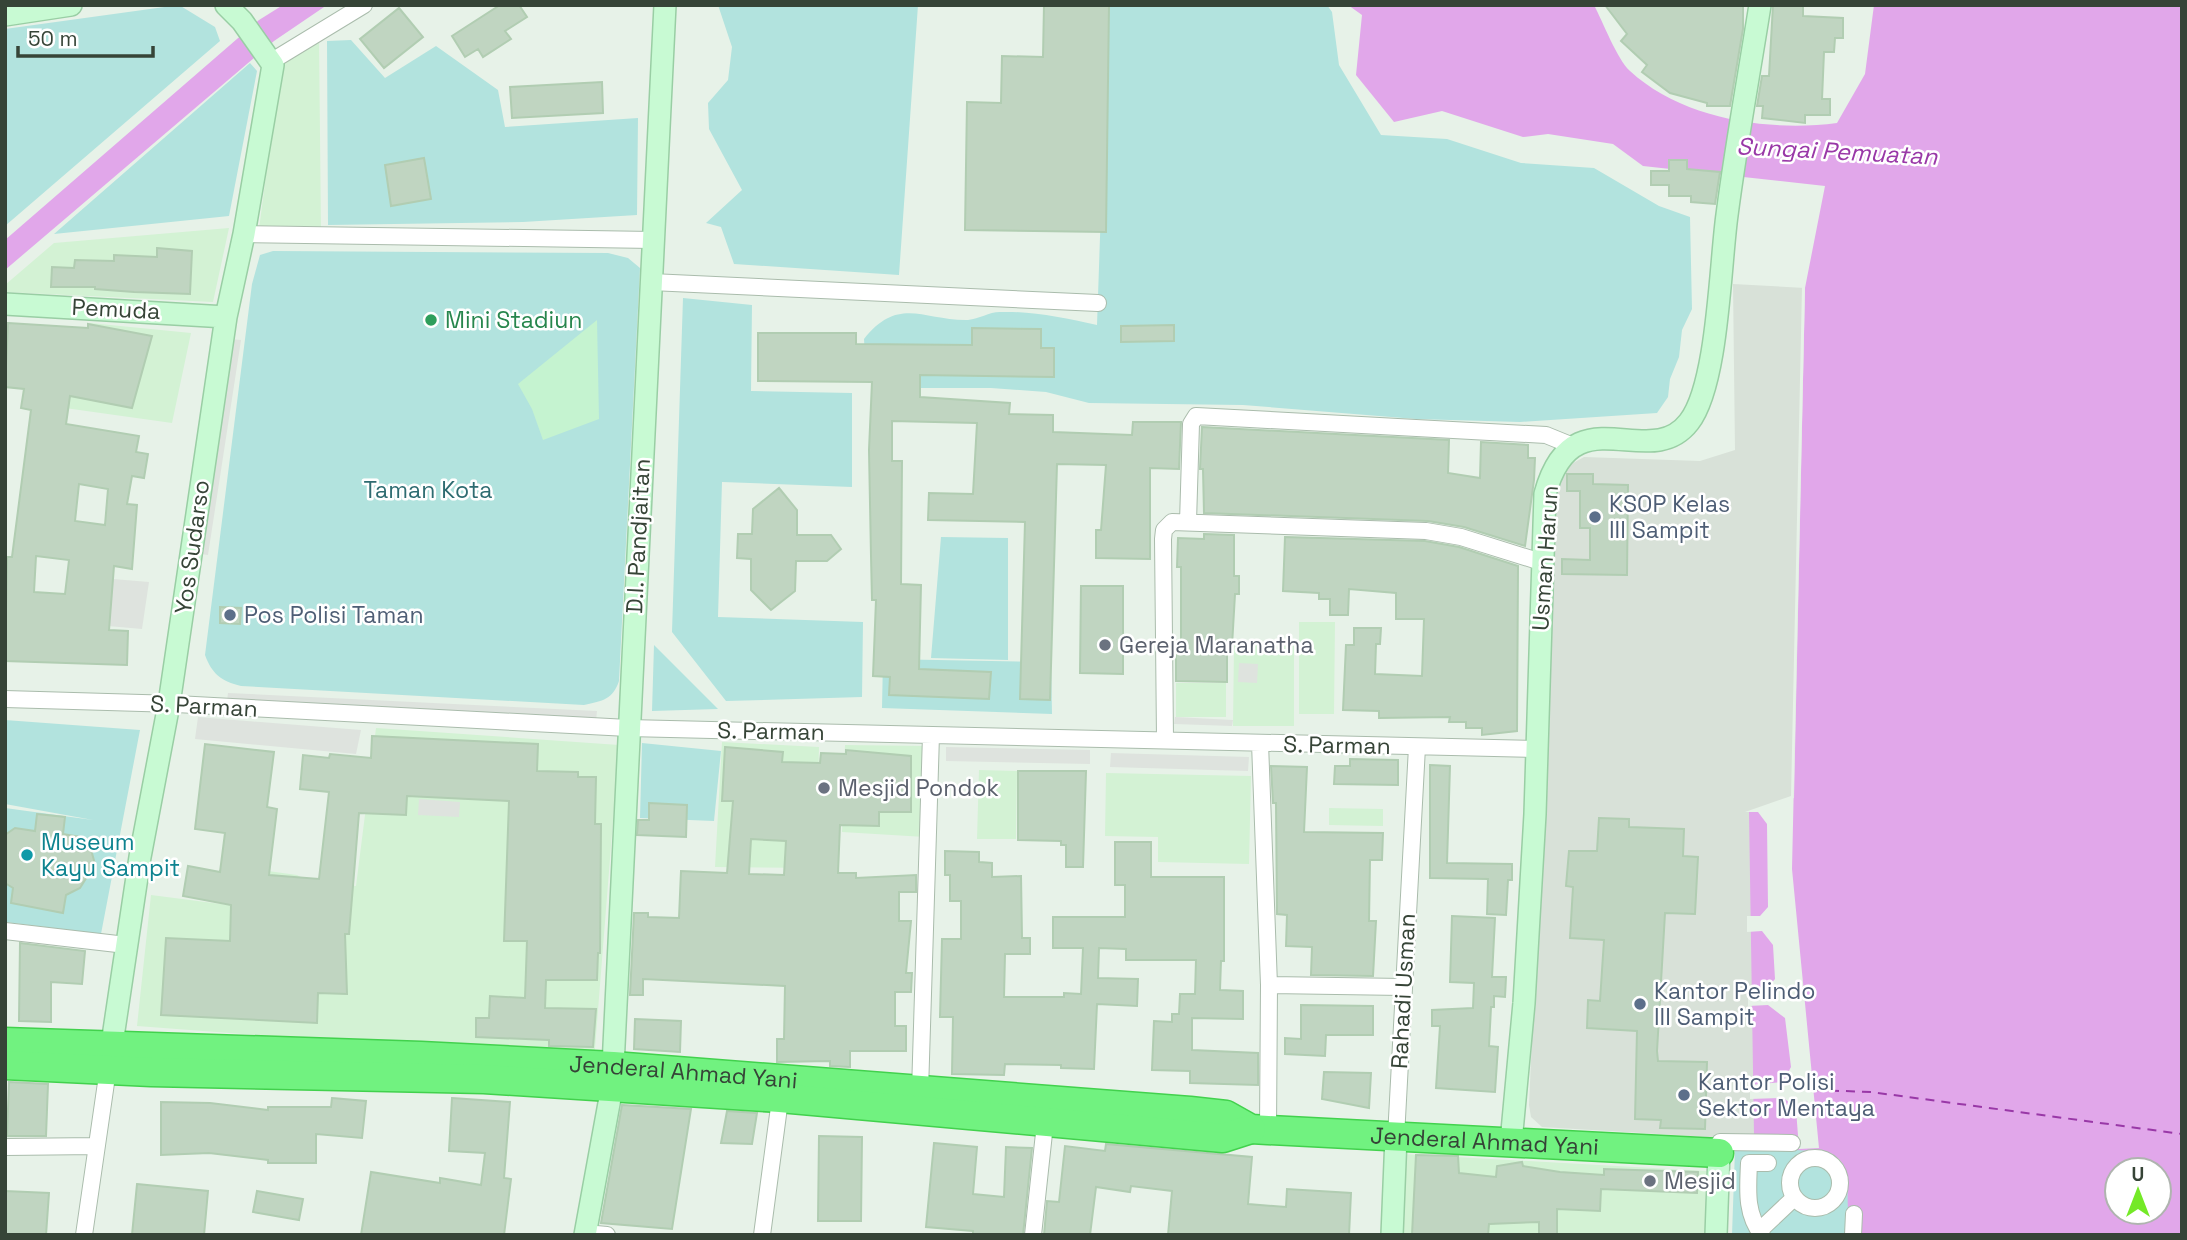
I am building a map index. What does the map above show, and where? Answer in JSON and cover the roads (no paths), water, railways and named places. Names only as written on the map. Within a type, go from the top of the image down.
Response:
[{"type":"highway","points":[[19,1042],[110,1058]]},
{"type":"highway","name":"Jenderal Ahmad Yani","points":[[110,1058],[421,1056],[613,1077],[781,1088],[920,1091],[1190,1111],[1226,1115],[1259,1129]]},
{"type":"highway","name":"Jenderal Ahmad Yani","points":[[110,1058],[198,1073],[484,1079],[613,1077]]},
{"type":"highway","points":[[5,1065],[50,1066],[110,1058]]},
{"type":"highway","name":"Jenderal Ahmad Yani","points":[[781,1088],[1045,1124],[1223,1138],[1259,1129],[1511,1142],[1719,1147]]},
{"type":"street","points":[[5,15],[71,5]]},
{"type":"street","points":[[226,5],[269,56],[364,5]]},
{"type":"street","name":"D.I. Pandjaitan","points":[[585,1234],[613,1077],[665,5]]},
{"type":"street","points":[[1188,522],[1191,424],[1196,416],[1546,435],[1573,446],[1601,440],[1654,440],[1674,435],[1689,422],[1702,398],[1716,325],[1727,217],[1755,6]]},
{"type":"street","name":"Yos Sudarso","points":[[84,1235],[126,945],[169,704],[226,317],[244,234],[269,56]]},
{"type":"street","points":[[244,234],[653,240]]},
{"type":"street","points":[[651,282],[1098,303]]},
{"type":"street","name":"Pemuda","points":[[5,304],[226,317]]},
{"type":"street","name":"Usman Harun","points":[[1511,1142],[1524,1003],[1545,494],[1552,468],[1561,455],[1573,446]]},
{"type":"street","points":[[1165,739],[1164,530],[1172,522],[1426,531],[1461,537],[1541,562]]},
{"type":"street","name":"S. Parman","points":[[5,699],[169,704],[628,728],[1536,749]]},
{"type":"street","points":[[920,1091],[931,735]]},
{"type":"street","points":[[1259,1129],[1269,985],[1260,743]]},
{"type":"street","name":"Rahadi Usman","points":[[1392,1235],[1417,747]]},
{"type":"street","points":[[5,931],[126,945]]},
{"type":"street","points":[[1269,985],[1403,987]]},
{"type":"street","points":[[762,1235],[781,1088]]},
{"type":"street","points":[[1033,1235],[1045,1124]]},
{"type":"street","points":[[1716,1235],[1719,1147],[1792,1143]]},
{"type":"street","points":[[5,1147],[97,1146]]},
{"type":"street","points":[[1768,1163],[1749,1163],[1747,1200],[1760,1233],[1794,1198]]},
{"type":"street","points":[[1853,1235],[1854,1214]]},
{"type":"street","points":[[585,1234],[607,1235]]},
{"type":"water","points":[[283,5],[327,5],[274,41],[5,270],[5,240],[259,20]]},
{"type":"water","name":"Sungai Pemuatan","points":[[1348,5],[1594,5],[1615,49],[1630,71],[1675,101],[1700,111],[1755,123],[1837,123],[1865,74],[1874,5],[2182,5],[2182,1235],[1858,1235],[1859,1209],[1848,1208],[1847,1179],[1841,1161],[1826,1153],[1796,1150],[1795,1136],[1754,1135],[1749,812],[1758,812],[1794,798],[1805,288],[1825,186],[1643,166],[1613,144],[1548,134],[1523,137],[1442,111],[1394,122],[1356,75],[1362,15]]},
{"type":"place","name":"Mini Stadiun","points":[[431,320]]},
{"type":"place","name":"KSOP Kelas III Sampit","points":[[1595,517]]},
{"type":"place","name":"Pos Polisi Taman","points":[[230,615]]},
{"type":"place","name":"Gereja Maranatha","points":[[1105,645]]},
{"type":"place","name":"Mesjid Pondok","points":[[824,788]]},
{"type":"place","name":"Museum Kayu Sampit","points":[[27,855]]},
{"type":"place","name":"Kantor Pelindo III Sampit","points":[[1640,1004]]},
{"type":"place","name":"Kantor Polisi Sektor Mentaya","points":[[1684,1095]]},
{"type":"place","name":"Mesjid","points":[[1650,1181]]},
{"type":"park label","name":"Taman Kota","points":[[428,490]]}]
